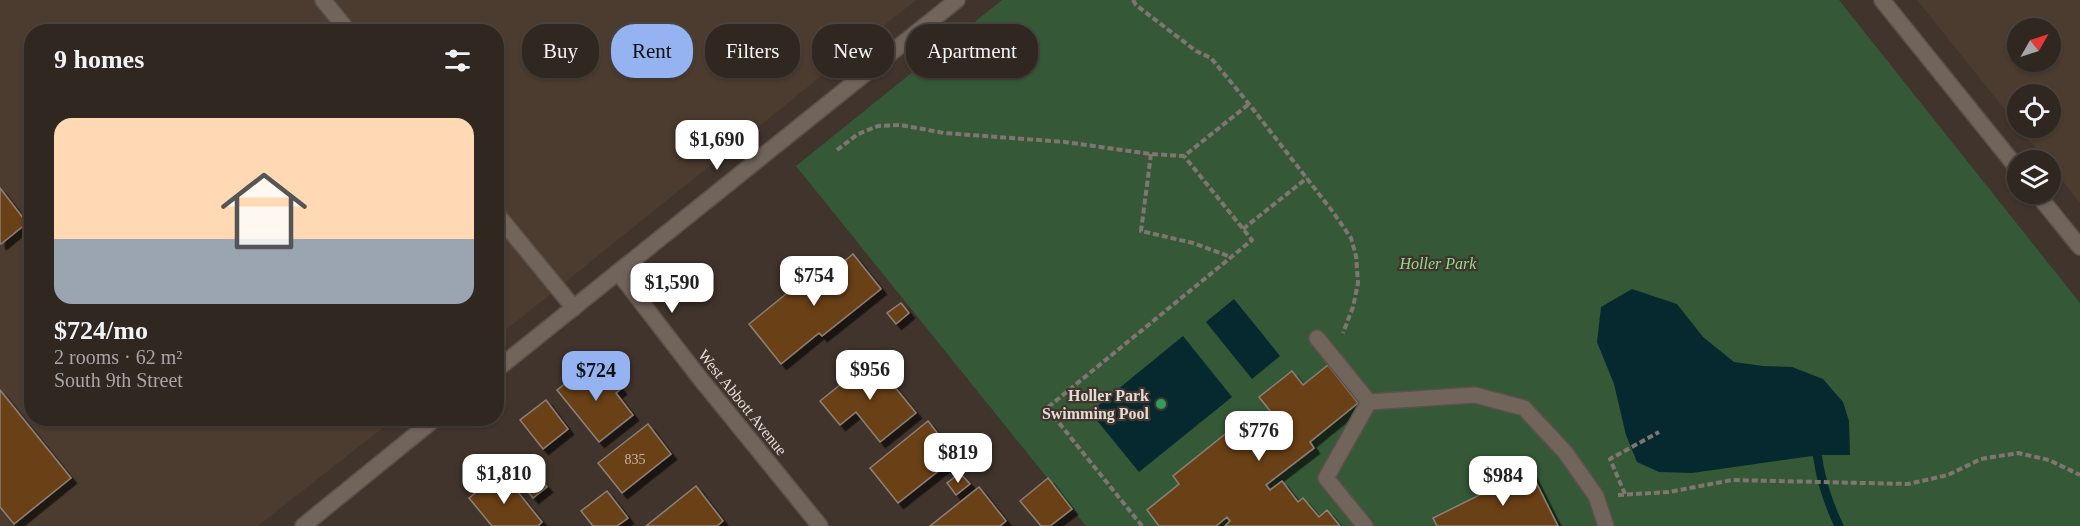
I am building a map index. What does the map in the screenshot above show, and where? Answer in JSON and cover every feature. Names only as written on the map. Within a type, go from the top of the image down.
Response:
[{"type":"street","points":[[323,0],[342,24]]},
{"type":"street","points":[[504,364],[957,0]]},
{"type":"street","points":[[1882,0],[2007,155]]},
{"type":"street","points":[[2045,204],[2080,247]]},
{"type":"street","points":[[504,223],[574,308]]},
{"type":"street","name":"West Abbott Avenue","points":[[618,272],[699,378],[820,526]]},
{"type":"street","points":[[1317,338],[1368,402]]},
{"type":"street","points":[[1368,402],[1475,395],[1524,408],[1565,452],[1596,496],[1606,526]]},
{"type":"street","points":[[1365,526],[1326,478],[1368,402]]},
{"type":"street","points":[[303,526],[426,426]]},
{"type":"path","points":[[1133,0],[1196,51],[1211,58],[1334,212],[1351,238],[1356,256],[1358,283],[1353,307],[1334,359]]},
{"type":"path","points":[[837,150],[858,134],[878,126],[902,125],[944,133],[1065,142],[1151,154],[1184,156],[1249,104]]},
{"type":"path","points":[[1151,154],[1141,231],[1193,243],[1231,257]]},
{"type":"path","points":[[1142,526],[1047,408],[1252,240],[1184,156]]},
{"type":"path","points":[[1243,229],[1307,178]]},
{"type":"path","points":[[1625,494],[1610,459],[1659,432]]},
{"type":"path","points":[[1596,496],[1669,492],[1732,480],[1908,484],[1948,475],[1981,459],[2018,453],[2049,460],[2080,475]]},
{"type":"shaded area","points":[[0,0],[916,0],[886,24],[812,24],[812,78],[819,78],[504,331],[504,24],[24,24],[24,426],[385,426],[258,526],[0,526]]},
{"type":"shaded area","points":[[1917,0],[2080,0],[2080,203],[2061,179],[2061,150],[2038,150],[2027,138],[2061,138],[2061,84],[2007,84],[2007,112]]},
{"type":"green space","name":"Holler Park","points":[[1002,0],[1839,0],[2080,303],[2080,526],[1086,526],[796,166],[906,77],[1038,78],[1038,24],[972,24]]},
{"type":"water","points":[[1632,289],[1677,304],[1703,337],[1734,362],[1792,367],[1823,379],[1843,402],[1849,421],[1850,455],[1819,455],[1692,473],[1659,472],[1637,462],[1626,435],[1614,384],[1597,342],[1601,307]]},
{"type":"water","points":[[1234,299],[1280,356],[1252,379],[1206,322]]},
{"type":"water","name":"Holler Park Swimming Pool","points":[[1183,336],[1232,397],[1139,472],[1090,412]]},
{"type":"building","points":[[0,188],[24,219],[24,225],[0,243]]},
{"type":"building","points":[[853,254],[881,289],[822,336],[819,333],[781,364],[749,324],[828,260],[835,269]]},
{"type":"building","points":[[901,303],[909,313],[896,324],[887,313]]},
{"type":"building","points":[[872,359],[916,413],[880,442],[856,412],[840,425],[820,401]]},
{"type":"building","points":[[591,363],[602,377],[608,373],[621,389],[616,393],[633,415],[599,442],[557,390]]},
{"type":"building","points":[[1328,365],[1358,403],[1310,442],[1314,448],[1266,485],[1270,490],[1282,481],[1298,502],[1303,498],[1319,517],[1327,510],[1340,526],[1225,526],[1230,521],[1227,517],[1216,526],[1159,526],[1147,510],[1179,484],[1173,476],[1239,423],[1246,432],[1271,412],[1259,397],[1292,371],[1303,385]]},
{"type":"building","points":[[0,390],[24,420],[24,426],[29,426],[71,478],[14,524],[0,507]]},
{"type":"building","points":[[546,400],[568,429],[543,449],[520,420]]},
{"type":"building","points":[[928,421],[956,457],[898,503],[870,468]]},
{"type":"building","points":[[648,424],[671,454],[622,493],[598,463]]},
{"type":"building","points":[[1530,470],[1558,526],[1437,526],[1433,518]]},
{"type":"building","points":[[502,472],[542,522],[538,526],[492,526],[469,498]]},
{"type":"building","points":[[534,472],[547,487],[533,498],[521,483]]},
{"type":"building","points":[[960,473],[970,484],[956,495],[947,483]]},
{"type":"building","points":[[1048,478],[1072,509],[1050,526],[1041,526],[1020,501]]},
{"type":"building","points":[[696,486],[723,521],[717,526],[646,526]]},
{"type":"building","points":[[979,487],[1006,521],[1000,526],[930,526]]},
{"type":"building","points":[[607,491],[628,518],[617,526],[593,526],[581,511]]},
{"type":"waterway","points":[[1814,446],[1826,495],[1839,526]]},
{"type":"place","name":"Holler Park Swimming Pool","points":[[1161,404]]}]
